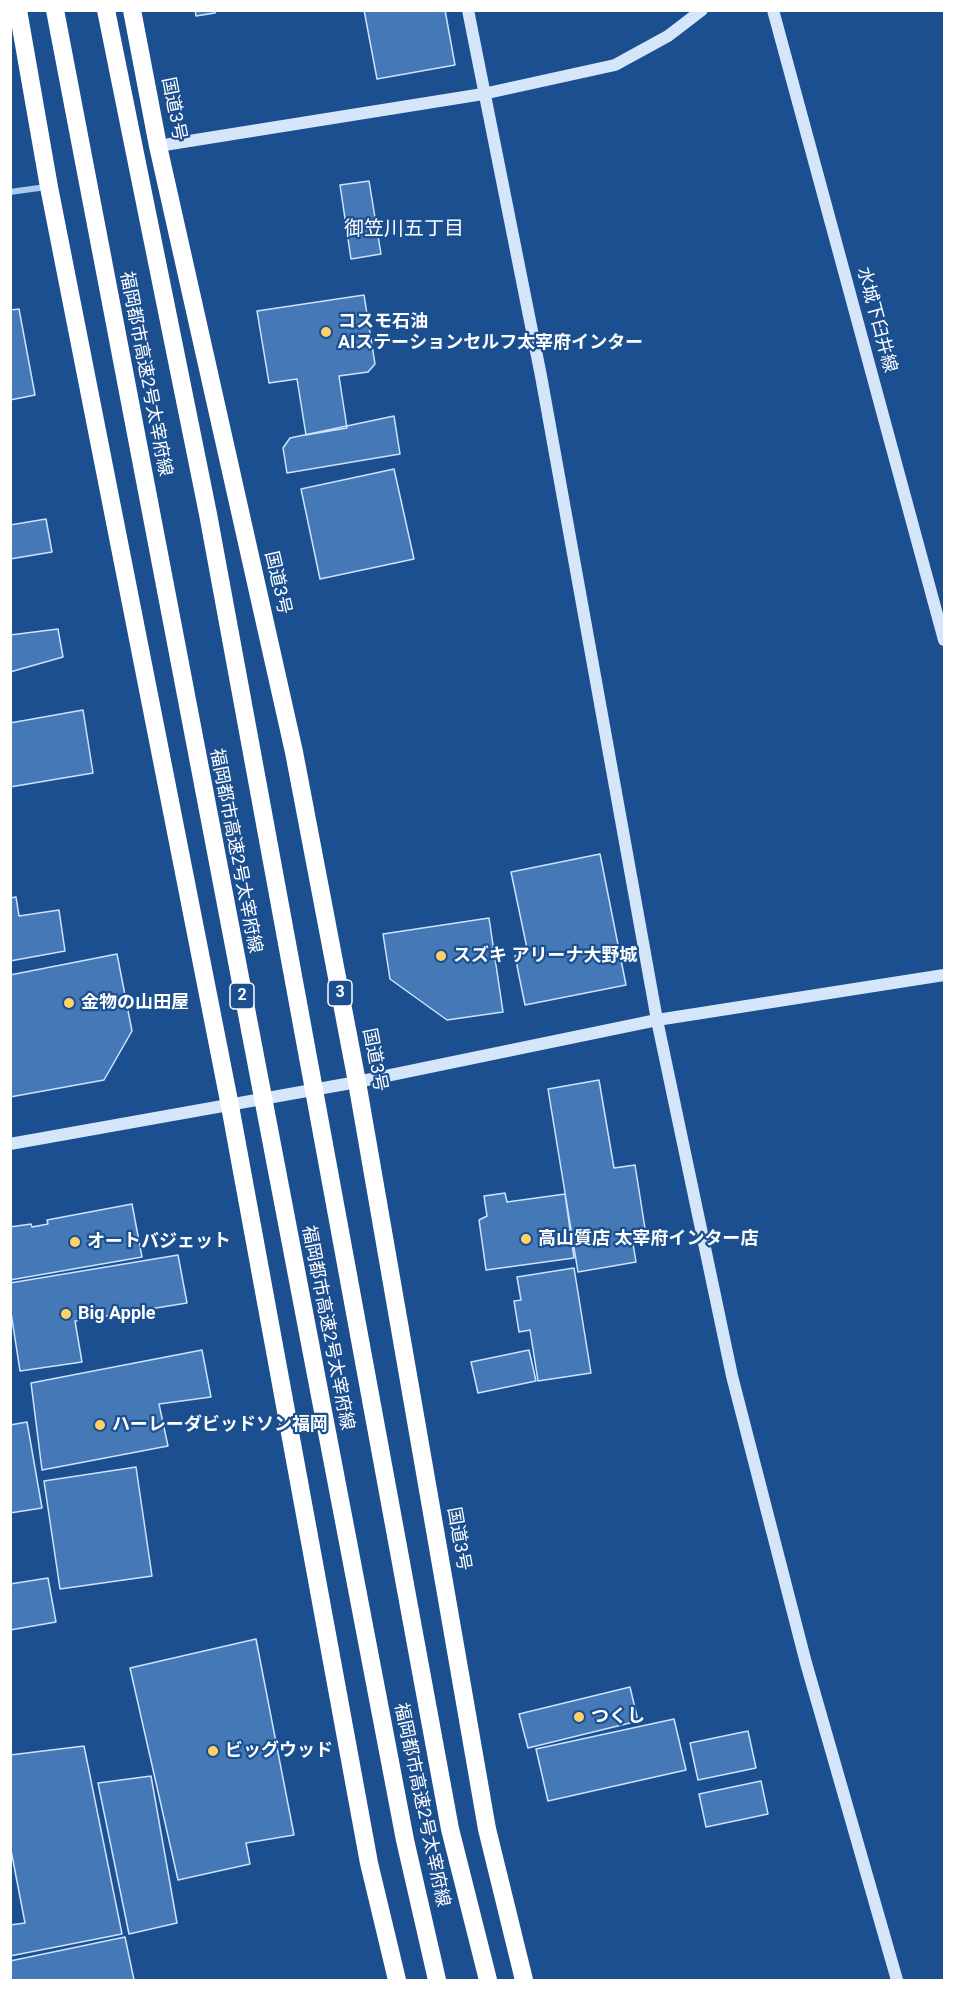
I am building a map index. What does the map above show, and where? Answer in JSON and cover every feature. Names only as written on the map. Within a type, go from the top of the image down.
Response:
[{"type":"highway","points":[[18,10],[49,187],[230,1106],[369,1863],[397,1980]]},
{"type":"highway","name":"福岡都市高速2号太宰府線","points":[[54,10],[380,1712],[405,1840],[437,1980]]},
{"type":"highway","name":"福岡都市高速2号太宰府線","points":[[106,10],[208,514],[450,1829],[488,1980]]},
{"type":"highway","name":"国道3号","points":[[132,10],[158,146],[294,753],[357,1082],[487,1829],[524,1980]]},
{"type":"street","points":[[468,10],[541,376],[657,1020],[735,1387],[806,1663],[897,1980]]},
{"type":"street","points":[[158,146],[483,94],[615,65],[668,36],[702,10]]},
{"type":"street","name":"水城下臼井線","points":[[773,10],[945,640]]},
{"type":"street","points":[[10,192],[49,187]]},
{"type":"street","points":[[10,1144],[357,1082],[657,1020],[945,975]]},
{"type":"building","points":[[195,10],[216,10],[215,13],[196,16]]},
{"type":"building","points":[[364,10],[445,10],[455,65],[377,79]]},
{"type":"building","points":[[369,181],[381,254],[351,259],[340,185]]},
{"type":"building","points":[[364,295],[375,364],[368,372],[339,376],[347,428],[306,435],[297,379],[269,383],[257,311]]},
{"type":"building","points":[[19,309],[35,395],[10,400],[10,310]]},
{"type":"building","points":[[394,416],[400,454],[287,473],[283,448],[290,438]]},
{"type":"building","points":[[394,469],[414,559],[320,579],[301,489]]},
{"type":"building","points":[[46,519],[52,552],[10,559],[10,525]]},
{"type":"building","points":[[58,629],[63,657],[10,672],[10,635]]},
{"type":"building","points":[[83,710],[93,773],[10,787],[10,723]]},
{"type":"building","points":[[600,854],[626,985],[525,1005],[515,956],[528,953],[511,872]]},
{"type":"building","points":[[16,897],[19,916],[59,910],[65,951],[10,961],[10,898]]},
{"type":"building","name":"スズキ アリーナ大野城","points":[[489,918],[503,1012],[447,1020],[390,979],[383,934]]},
{"type":"building","name":"金物の山田屋","points":[[117,954],[132,1031],[104,1080],[10,1097],[10,975]]},
{"type":"building","points":[[599,1080],[614,1168],[635,1165],[647,1241],[633,1244],[636,1262],[578,1272],[548,1089]]},
{"type":"building","name":"高山質店 太宰府インター店","points":[[505,1193],[507,1202],[565,1194],[574,1258],[486,1270],[479,1220],[487,1216],[484,1196]]},
{"type":"building","name":"オートバジェット","points":[[132,1204],[142,1257],[10,1280],[10,1227],[48,1224],[47,1220]]},
{"type":"building","name":"Big Apple","points":[[178,1255],[187,1303],[75,1321],[82,1362],[20,1371],[10,1306],[10,1283]]},
{"type":"building","points":[[574,1268],[591,1373],[538,1381],[530,1330],[519,1332],[514,1301],[521,1300],[517,1277]]},
{"type":"building","name":"ハーレーダビッドソン福岡","points":[[202,1350],[211,1397],[159,1404],[168,1446],[42,1470],[31,1383]]},
{"type":"building","points":[[529,1350],[536,1381],[478,1393],[471,1362]]},
{"type":"building","points":[[27,1422],[42,1508],[10,1513],[10,1425]]},
{"type":"building","points":[[136,1467],[152,1576],[60,1589],[44,1481]]},
{"type":"building","points":[[48,1578],[56,1622],[10,1630],[10,1584]]},
{"type":"building","name":"ビッグウッド","points":[[256,1639],[294,1835],[246,1843],[250,1864],[178,1880],[130,1668]]},
{"type":"building","name":"つくし","points":[[630,1687],[638,1721],[528,1748],[519,1714]]},
{"type":"building","points":[[674,1719],[686,1770],[548,1801],[536,1749]]},
{"type":"building","points":[[748,1731],[756,1768],[698,1780],[690,1743]]},
{"type":"building","points":[[84,1746],[122,1934],[10,1956],[10,1925],[25,1923],[10,1845],[10,1755]]},
{"type":"building","points":[[151,1776],[177,1923],[129,1934],[98,1783]]},
{"type":"building","points":[[761,1781],[768,1814],[706,1827],[699,1794]]},
{"type":"building","points":[[125,1937],[134,1980],[10,1980],[10,1961]]},
{"type":"place","name":"コスモ石油 AIステーションセルフ太宰府インター","points":[[326,332]]},
{"type":"place","name":"スズキ アリーナ大野城","points":[[441,956]]},
{"type":"place","name":"金物の山田屋","points":[[69,1003]]},
{"type":"place","name":"高山質店 太宰府インター店","points":[[526,1239]]},
{"type":"place","name":"オートバジェット","points":[[75,1242]]},
{"type":"place","name":"Big Apple","points":[[66,1314]]},
{"type":"place","name":"ハーレーダビッドソン福岡","points":[[100,1425]]},
{"type":"place","name":"つくし","points":[[579,1717]]},
{"type":"place","name":"ビッグウッド","points":[[213,1751]]},
{"type":"district","name":"御笠川五丁目","points":[[404,230]]}]
